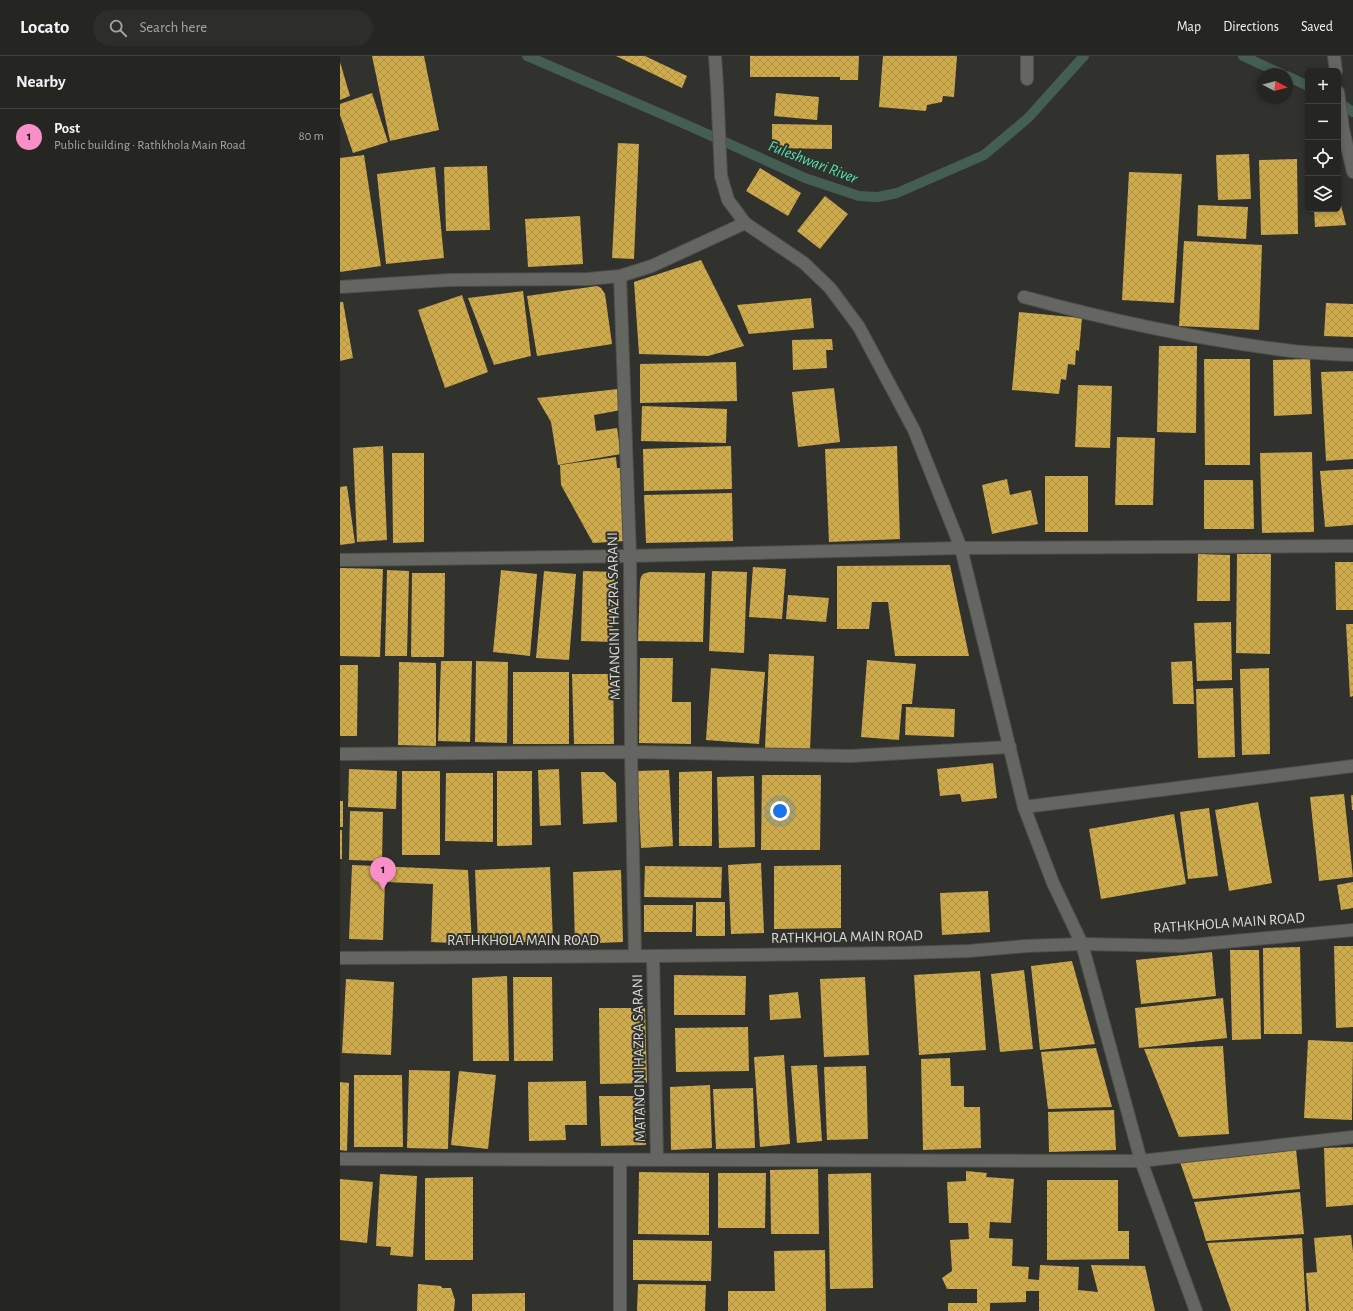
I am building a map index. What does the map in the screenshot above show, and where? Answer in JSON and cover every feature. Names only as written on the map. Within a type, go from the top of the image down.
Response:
[{"type":"street","points":[[714,56],[717,86],[721,176],[728,200],[745,223],[804,263],[830,288],[859,327],[914,430],[961,548],[1024,807],[1053,883],[1082,944],[1141,1161],[1196,1311]]},
{"type":"street","points":[[1027,56],[1027,80]]},
{"type":"street","points":[[1334,56],[1336,68]]},
{"type":"street","points":[[1340,104],[1353,172]]},
{"type":"street","points":[[340,287],[450,280],[588,279],[620,276],[652,266],[745,223]]},
{"type":"street","name":"MATANGINI HAZRA SARANI","points":[[620,276],[630,556],[634,956]]},
{"type":"street","points":[[1024,297],[1074,311],[1134,325],[1293,351],[1353,355]]},
{"type":"street","points":[[340,560],[630,556],[961,548],[1353,546]]},
{"type":"street","points":[[340,754],[631,752],[851,756],[1010,747]]},
{"type":"street","points":[[1024,807],[1353,766]]},
{"type":"street","name":"RATHKHOLA MAIN ROAD","points":[[340,958],[653,956],[969,951],[1026,946],[1082,944],[1181,946],[1353,930]]},
{"type":"street","name":"MATANGINI HAZRA SARANI","points":[[653,956],[657,1160]]},
{"type":"street","points":[[340,1159],[1141,1161],[1353,1137]]},
{"type":"street","name":"MATANGINI HAZRA SARANI","points":[[620,1160],[620,1311]]},
{"type":"building","points":[[372,56],[424,56],[439,130],[390,141]]},
{"type":"building","points":[[616,56],[645,56],[687,76],[682,88]]},
{"type":"building","points":[[750,56],[859,56],[858,80],[840,80],[840,77],[750,77]]},
{"type":"building","points":[[883,56],[957,56],[954,97],[943,96],[942,102],[927,105],[926,111],[879,107]]},
{"type":"building","points":[[340,62],[350,96],[340,100]]},
{"type":"building","points":[[372,93],[388,142],[353,153],[340,115],[340,104]]},
{"type":"building","points":[[776,93],[819,97],[817,120],[774,116]]},
{"type":"building","points":[[772,124],[832,125],[832,149],[772,148]]},
{"type":"building","points":[[618,143],[639,144],[634,259],[612,258]]},
{"type":"building","points":[[1249,154],[1251,199],[1218,200],[1216,155]]},
{"type":"building","points":[[364,155],[381,266],[340,272],[340,158]]},
{"type":"building","points":[[1297,159],[1298,234],[1261,235],[1259,160]]},
{"type":"building","points":[[487,166],[490,230],[446,231],[444,167]]},
{"type":"building","points":[[435,167],[444,258],[386,264],[377,174]]},
{"type":"building","points":[[760,168],[801,193],[788,216],[746,191]]},
{"type":"building","points":[[1129,172],[1182,174],[1174,303],[1122,300]]},
{"type":"building","points":[[825,196],[848,214],[820,249],[797,231]]},
{"type":"building","points":[[1198,205],[1248,207],[1246,239],[1197,236]]},
{"type":"building","points":[[1341,205],[1346,225],[1315,227],[1314,212],[1341,212]]},
{"type":"building","points":[[580,216],[583,264],[528,267],[525,219]]},
{"type":"building","points":[[1184,241],[1262,245],[1259,330],[1179,326]]},
{"type":"building","points":[[701,260],[744,346],[708,356],[639,354],[634,282]]},
{"type":"building","points":[[597,286],[601,288],[605,294],[612,344],[537,356],[527,296]]},
{"type":"building","points":[[523,291],[531,356],[494,365],[468,298]]},
{"type":"building","points":[[462,295],[488,372],[445,388],[418,310]]},
{"type":"building","points":[[811,298],[814,328],[749,334],[737,305]]},
{"type":"building","points":[[340,302],[343,302],[353,358],[340,361]]},
{"type":"building","points":[[1326,303],[1353,304],[1353,337],[1324,336]]},
{"type":"building","points":[[1019,312],[1082,318],[1079,351],[1076,350],[1075,365],[1068,364],[1066,380],[1061,379],[1059,394],[1012,390]]},
{"type":"building","points":[[832,339],[833,350],[826,350],[827,368],[793,370],[792,340]]},
{"type":"building","points":[[1159,346],[1197,346],[1196,433],[1157,432]]},
{"type":"building","points":[[1204,359],[1250,359],[1250,465],[1205,465]]},
{"type":"building","points":[[1310,359],[1312,414],[1274,416],[1273,360]]},
{"type":"building","points":[[736,362],[737,401],[640,403],[640,364]]},
{"type":"building","points":[[1353,371],[1353,459],[1326,461],[1321,372]]},
{"type":"building","points":[[1078,385],[1112,386],[1110,448],[1075,447]]},
{"type":"building","points":[[834,388],[840,442],[798,447],[792,392]]},
{"type":"building","points":[[618,389],[621,410],[594,415],[596,431],[617,428],[621,454],[558,465],[551,422],[537,398]]},
{"type":"building","points":[[642,406],[727,409],[726,443],[641,441]]},
{"type":"building","points":[[1117,437],[1155,438],[1153,505],[1115,505]]},
{"type":"building","points":[[383,446],[387,540],[357,542],[353,448]]},
{"type":"building","points":[[731,446],[732,489],[644,491],[643,449]]},
{"type":"building","points":[[897,446],[900,539],[829,542],[825,449]]},
{"type":"building","points":[[1312,452],[1314,532],[1262,533],[1260,453]]},
{"type":"building","points":[[392,453],[424,453],[424,542],[393,543]]},
{"type":"building","points":[[616,457],[617,468],[620,468],[626,541],[593,543],[561,485],[560,465]]},
{"type":"building","points":[[1353,469],[1353,525],[1325,527],[1320,471]]},
{"type":"building","points":[[1045,476],[1088,476],[1088,532],[1045,532]]},
{"type":"building","points":[[1007,479],[1010,495],[1031,490],[1038,524],[992,534],[982,485]]},
{"type":"building","points":[[1204,480],[1253,480],[1254,529],[1204,529]]},
{"type":"building","points":[[347,486],[355,543],[340,545],[340,487]]},
{"type":"building","points":[[732,493],[733,541],[646,543],[644,495]]},
{"type":"building","points":[[1198,554],[1230,555],[1230,601],[1197,601]]},
{"type":"building","points":[[1237,554],[1271,554],[1270,654],[1236,653]]},
{"type":"building","points":[[1335,562],[1353,562],[1353,610],[1336,610]]},
{"type":"building","points":[[950,565],[969,656],[895,656],[888,602],[872,602],[869,629],[837,629],[837,566]]},
{"type":"building","points":[[753,567],[786,569],[782,619],[749,617]]},
{"type":"building","points":[[340,568],[383,569],[380,657],[340,656]]},
{"type":"building","points":[[387,570],[409,571],[407,656],[385,656]]},
{"type":"building","points":[[501,570],[537,574],[530,656],[493,652]]},
{"type":"building","points":[[544,571],[576,574],[569,660],[536,658]]},
{"type":"building","points":[[583,571],[615,572],[612,642],[581,641]]},
{"type":"building","points":[[712,571],[747,572],[744,653],[709,651]]},
{"type":"building","points":[[649,572],[705,573],[703,642],[638,641],[640,581],[643,574]]},
{"type":"building","points":[[412,573],[445,573],[444,657],[411,657]]},
{"type":"building","points":[[788,595],[829,598],[826,622],[786,619]]},
{"type":"building","points":[[1231,622],[1232,680],[1197,681],[1194,623]]},
{"type":"building","points":[[1346,624],[1353,624],[1353,696],[1350,697]]},
{"type":"building","points":[[769,654],[814,656],[810,750],[765,748]]},
{"type":"building","points":[[640,658],[673,658],[672,702],[691,702],[691,744],[639,743]]},
{"type":"building","points":[[867,660],[916,664],[912,704],[902,704],[899,740],[861,737]]},
{"type":"building","points":[[441,661],[472,661],[470,742],[438,741]]},
{"type":"building","points":[[476,661],[508,662],[507,743],[475,742]]},
{"type":"building","points":[[1192,661],[1194,704],[1173,704],[1171,662]]},
{"type":"building","points":[[399,662],[436,663],[436,746],[398,745]]},
{"type":"building","points":[[340,665],[358,665],[357,736],[340,736]]},
{"type":"building","points":[[711,668],[765,672],[759,744],[706,740]]},
{"type":"building","points":[[1269,668],[1270,754],[1242,755],[1240,669]]},
{"type":"building","points":[[513,672],[569,672],[569,744],[513,744]]},
{"type":"building","points":[[572,674],[613,674],[614,744],[574,744]]},
{"type":"building","points":[[1233,688],[1235,757],[1198,758],[1196,689]]},
{"type":"building","points":[[906,707],[955,709],[954,737],[905,735]]},
{"type":"building","points":[[993,763],[997,798],[962,802],[960,794],[940,796],[937,769]]},
{"type":"building","points":[[349,769],[397,771],[396,809],[348,807]]},
{"type":"building","points":[[559,769],[561,825],[540,826],[538,770]]},
{"type":"building","points":[[669,770],[673,846],[641,848],[637,771]]},
{"type":"building","points":[[402,771],[440,771],[440,855],[402,855]]},
{"type":"building","points":[[497,771],[532,771],[532,845],[497,846]]},
{"type":"building","points":[[712,771],[712,846],[679,846],[679,772]]},
{"type":"building","points":[[581,772],[604,772],[616,783],[617,822],[583,824]]},
{"type":"building","points":[[446,773],[493,773],[493,842],[445,841]]},
{"type":"building","points":[[762,775],[821,775],[820,850],[761,850]]},
{"type":"building","points":[[754,776],[755,847],[719,848],[717,777]]},
{"type":"building","points":[[1344,794],[1353,877],[1319,881],[1310,797]]},
{"type":"building","points":[[1351,795],[1353,795],[1353,810],[1352,810]]},
{"type":"building","points":[[340,801],[343,801],[343,827],[340,827]]},
{"type":"building","points":[[1258,802],[1272,883],[1229,891],[1215,810]]},
{"type":"building","points":[[1209,808],[1218,876],[1188,879],[1180,812]]},
{"type":"building","points":[[350,811],[383,812],[382,861],[349,860]]},
{"type":"building","points":[[1174,814],[1186,884],[1101,899],[1089,829]]},
{"type":"building","points":[[340,830],[342,830],[342,859],[340,859]]},
{"type":"building","points":[[761,863],[764,933],[731,934],[728,865]]},
{"type":"building","points":[[352,865],[468,870],[472,944],[431,942],[433,884],[385,882],[383,940],[349,939]]},
{"type":"building","points":[[841,865],[841,928],[774,929],[774,866]]},
{"type":"building","points":[[645,866],[722,867],[721,898],[644,897]]},
{"type":"building","points":[[550,867],[553,941],[478,944],[475,870]]},
{"type":"building","points":[[621,870],[623,942],[575,944],[573,872]]},
{"type":"building","points":[[1353,882],[1353,908],[1341,910],[1337,885]]},
{"type":"building","points":[[988,891],[990,932],[942,935],[940,893]]},
{"type":"building","points":[[696,902],[725,902],[725,936],[696,936]]},
{"type":"building","points":[[644,905],[693,905],[692,932],[644,932]]},
{"type":"building","points":[[1334,946],[1353,946],[1353,1027],[1336,1028]]},
{"type":"building","points":[[1300,947],[1302,1034],[1264,1034],[1263,948]]},
{"type":"building","points":[[1230,950],[1259,950],[1261,1039],[1232,1040]]},
{"type":"building","points":[[1212,952],[1216,996],[1141,1004],[1136,960]]},
{"type":"building","points":[[1072,961],[1095,1044],[1040,1050],[1031,966]]},
{"type":"building","points":[[1024,970],[1033,1049],[1000,1052],[991,974]]},
{"type":"building","points":[[980,971],[986,1050],[919,1055],[914,975]]},
{"type":"building","points":[[674,975],[746,976],[745,1015],[674,1015]]},
{"type":"building","points":[[507,976],[509,1061],[473,1061],[472,978]]},
{"type":"building","points":[[513,977],[552,977],[553,1061],[514,1061]]},
{"type":"building","points":[[865,977],[869,1055],[824,1057],[820,979]]},
{"type":"building","points":[[346,979],[394,982],[391,1055],[342,1053]]},
{"type":"building","points":[[798,992],[801,1018],[770,1020],[769,995]]},
{"type":"building","points":[[1223,998],[1227,1038],[1139,1048],[1135,1008]]},
{"type":"building","points":[[599,1008],[645,1008],[647,1083],[600,1084]]},
{"type":"building","points":[[748,1027],[749,1071],[676,1072],[675,1028]]},
{"type":"building","points":[[1308,1040],[1353,1042],[1352,1120],[1304,1118]]},
{"type":"building","points":[[1223,1046],[1229,1134],[1179,1137],[1144,1049]]},
{"type":"building","points":[[1096,1048],[1112,1107],[1048,1109],[1041,1052]]},
{"type":"building","points":[[784,1055],[790,1144],[760,1147],[754,1057]]},
{"type":"building","points":[[950,1058],[951,1086],[964,1086],[964,1107],[980,1107],[981,1148],[923,1150],[921,1059]]},
{"type":"building","points":[[817,1065],[822,1141],[797,1143],[791,1066]]},
{"type":"building","points":[[866,1066],[868,1139],[827,1140],[824,1067]]},
{"type":"building","points":[[409,1070],[450,1071],[448,1149],[407,1148]]},
{"type":"building","points":[[459,1071],[496,1075],[488,1149],[451,1145]]},
{"type":"building","points":[[354,1075],[402,1075],[403,1147],[354,1147]]},
{"type":"building","points":[[586,1081],[587,1125],[565,1125],[566,1140],[529,1141],[528,1082]]},
{"type":"building","points":[[340,1082],[349,1083],[347,1151],[340,1150]]},
{"type":"building","points":[[710,1085],[712,1148],[671,1150],[670,1087]]},
{"type":"building","points":[[753,1088],[755,1148],[716,1149],[713,1089]]},
{"type":"building","points":[[599,1096],[645,1096],[646,1145],[601,1146]]},
{"type":"building","points":[[1114,1110],[1116,1150],[1049,1152],[1048,1112]]},
{"type":"building","points":[[1353,1147],[1353,1205],[1326,1207],[1324,1148]]},
{"type":"building","points":[[1296,1149],[1300,1189],[1193,1199],[1180,1162]]},
{"type":"building","points":[[818,1169],[819,1234],[771,1234],[770,1170]]},
{"type":"building","points":[[966,1171],[987,1173],[986,1177],[1014,1179],[1011,1223],[990,1222],[989,1238],[1013,1239],[1012,1266],[1029,1267],[1028,1279],[1039,1280],[1040,1265],[1079,1267],[1078,1290],[1098,1292],[1091,1265],[1145,1266],[1155,1311],[1039,1311],[1039,1291],[1026,1291],[1026,1302],[990,1303],[990,1311],[948,1311],[948,1303],[977,1303],[977,1289],[947,1289],[942,1278],[952,1271],[950,1240],[969,1239],[968,1223],[949,1223],[947,1182],[966,1181]]},
{"type":"building","points":[[639,1172],[709,1173],[709,1235],[638,1234]]},
{"type":"building","points":[[718,1173],[766,1173],[765,1228],[718,1228]]},
{"type":"building","points":[[871,1173],[873,1288],[830,1289],[828,1174]]},
{"type":"building","points":[[380,1174],[417,1176],[413,1257],[390,1255],[391,1247],[376,1246]]},
{"type":"building","points":[[473,1177],[473,1260],[425,1260],[425,1178]]},
{"type":"building","points":[[340,1179],[373,1182],[367,1243],[340,1240]]},
{"type":"building","points":[[1047,1180],[1118,1180],[1118,1231],[1129,1231],[1129,1259],[1047,1260]]},
{"type":"building","points":[[1300,1192],[1304,1234],[1206,1241],[1194,1202]]},
{"type":"building","points":[[1351,1235],[1353,1252],[1353,1311],[1309,1311],[1306,1273],[1317,1272],[1314,1238]]},
{"type":"building","points":[[1302,1238],[1306,1311],[1231,1311],[1207,1243]]},
{"type":"building","points":[[633,1240],[712,1241],[711,1281],[633,1280]]},
{"type":"building","points":[[825,1250],[826,1311],[728,1311],[728,1291],[775,1291],[774,1251]]},
{"type":"building","points":[[418,1284],[451,1288],[455,1300],[454,1311],[417,1311]]},
{"type":"building","points":[[638,1284],[706,1285],[705,1311],[637,1311]]},
{"type":"building","points":[[525,1293],[525,1311],[472,1311],[472,1294]]},
{"type":"waterway","name":"Fuleshwari River","points":[[527,56],[805,178],[859,196],[878,197],[897,193],[984,155],[1028,118],[1084,56]]},
{"type":"waterway","name":"Fuleshwari River","points":[[1243,56],[1269,68]]},
{"type":"waterway","name":"Fuleshwari River","points":[[1293,79],[1305,85]]},
{"type":"waterway","name":"Fuleshwari River","points":[[1341,104],[1353,112]]},
{"type":"place","name":"Post","points":[[383,890]]}]
